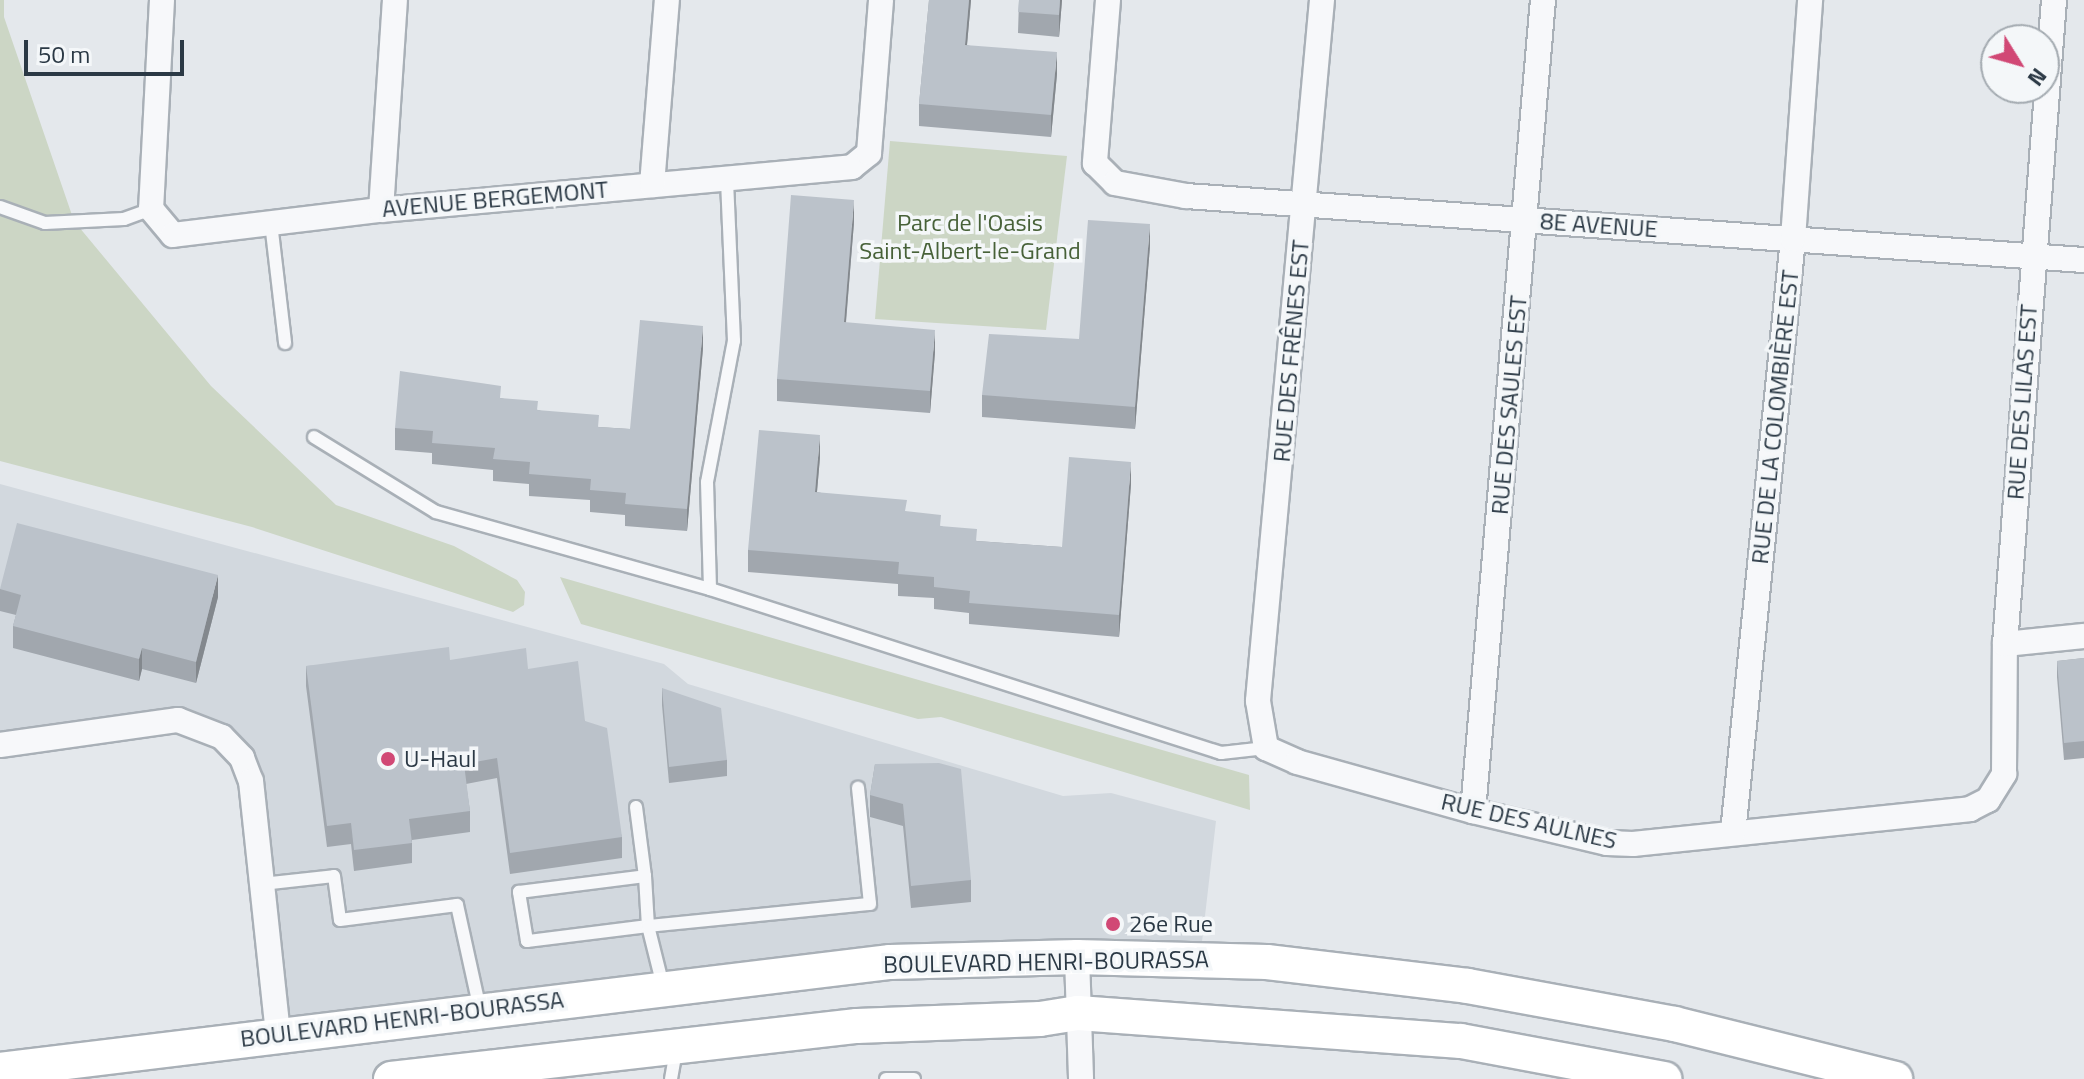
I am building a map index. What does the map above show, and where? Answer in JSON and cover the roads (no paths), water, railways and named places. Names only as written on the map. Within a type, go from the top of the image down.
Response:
[{"type":"main road","name":"BOULEVARD HENRI-BOURASSA","points":[[0,1070],[663,987],[890,962],[1077,957],[1267,962],[1468,986],[1675,1024],[1895,1079]]},
{"type":"main road","points":[[391,1079],[857,1026],[1040,1019],[1078,1013],[1461,1041],[1664,1079]]},
{"type":"street","points":[[151,209],[162,0]]},
{"type":"street","points":[[381,210],[395,0]]},
{"type":"street","points":[[652,185],[667,0]]},
{"type":"street","name":"AVENUE BERGEMONT","points":[[151,209],[173,235],[381,210],[852,167],[869,153],[881,0]]},
{"type":"street","name":"8E AVENUE","points":[[1108,0],[1095,163],[1115,183],[1186,196],[2084,260]]},
{"type":"street","name":"RUE DES FRÊNES EST","points":[[1266,748],[1258,701],[1322,0]]},
{"type":"street","name":"RUE DES SAULES EST","points":[[1473,811],[1543,0]]},
{"type":"street","name":"RUE DE LA COLOMBIÈRE EST","points":[[1733,833],[1793,239],[1810,0]]},
{"type":"street","name":"RUE DES LILAS EST","points":[[1988,800],[2004,774],[2005,644],[2054,0]]},
{"type":"street","points":[[2005,644],[2084,636]]},
{"type":"street","points":[[0,745],[178,720],[204,727],[242,758],[251,781],[278,1034]]},
{"type":"street","name":"RUE DES AULNES","points":[[1266,748],[1297,762],[1473,811],[1607,843],[1970,809],[1988,800]]},
{"type":"street","points":[[1077,957],[1081,1079]]},
{"type":"lane","points":[[710,589],[707,482],[734,341],[727,179]]},
{"type":"lane","points":[[0,207],[45,223],[124,219],[151,209]]},
{"type":"lane","points":[[271,223],[285,343]]},
{"type":"lane","points":[[314,437],[436,512],[710,589],[1221,753],[1266,748]]},
{"type":"lane","points":[[645,876],[519,892],[527,941],[870,904],[858,788]]},
{"type":"lane","points":[[636,807],[648,926],[663,987]]},
{"type":"lane","points":[[262,884],[334,876],[340,920],[457,905],[480,1010]]},
{"type":"lane","points":[[671,1079],[677,1045]]},
{"type":"lane","points":[[886,1079],[914,1079]]},
{"type":"place","name":"U-Haul","points":[[388,759]]},
{"type":"place","name":"26e Rue","points":[[1113,924]]},
{"type":"park label","name":"Parc de l'Oasis Saint-Albert-le-Grand","points":[[970,237]]}]
